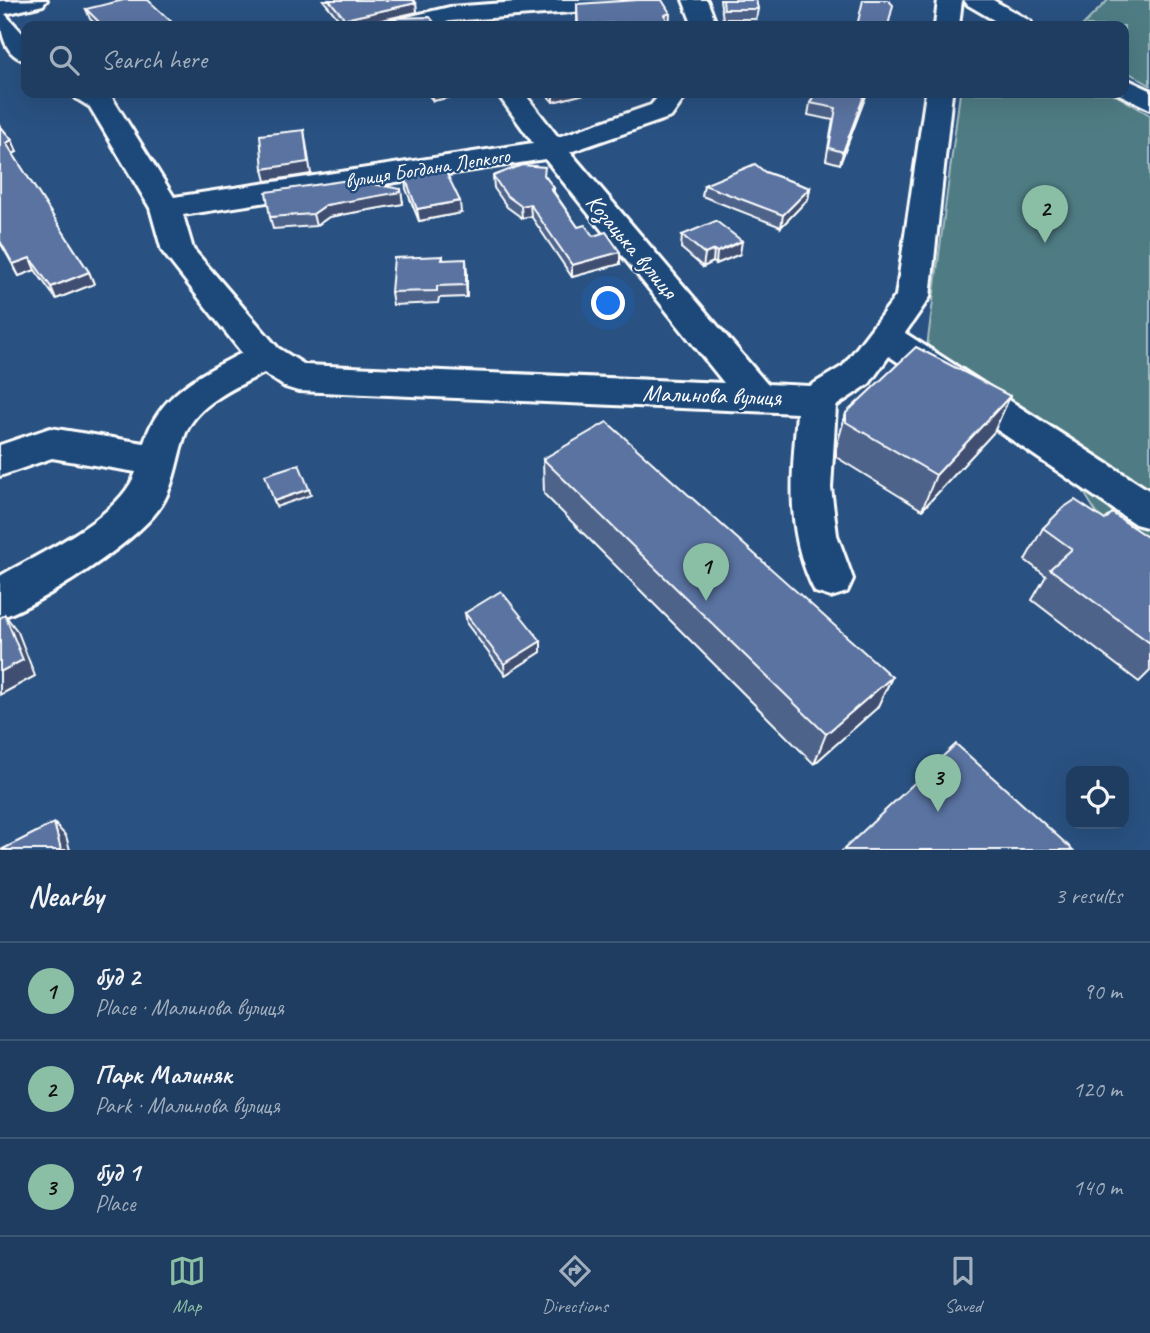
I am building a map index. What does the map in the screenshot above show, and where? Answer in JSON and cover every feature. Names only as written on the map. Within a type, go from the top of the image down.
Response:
[{"type":"street","points":[[0,8],[35,0]]},
{"type":"street","points":[[418,21],[449,13],[641,0]]},
{"type":"street","points":[[695,0],[703,21]]},
{"type":"street","points":[[948,21],[950,0]]},
{"type":"street","points":[[977,0],[1013,21]]},
{"type":"street","points":[[0,20],[21,47]]},
{"type":"street","points":[[1129,89],[1150,101]]},
{"type":"street","name":"Малинова вулиця","points":[[94,98],[101,102],[165,208],[178,251],[265,357],[298,378],[817,400],[856,375],[913,297],[938,98]]},
{"type":"street","name":"Козацька вулиця","points":[[514,98],[552,149],[757,398]]},
{"type":"street","name":"вулиця Богдана Лепкого","points":[[165,208],[552,149],[662,111],[671,98]]},
{"type":"street","points":[[885,336],[1150,512]]},
{"type":"street","points":[[0,599],[106,533],[132,511],[146,496],[167,431],[197,395],[265,357]]},
{"type":"street","points":[[817,400],[811,488],[816,535],[831,579]]},
{"type":"street","points":[[0,461],[50,443],[159,461]]},
{"type":"green space","points":[[1108,0],[1150,0],[1150,85],[1129,73],[1129,21],[1087,21]]},
{"type":"green space","points":[[959,98],[1121,98],[1150,115],[1150,566],[1112,538],[1064,460],[924,370]]},
{"type":"building","points":[[124,0],[148,0],[171,21],[98,21],[86,9]]},
{"type":"building","points":[[329,0],[413,0],[416,3],[345,19]]},
{"type":"building","points":[[662,0],[670,13],[665,15],[667,21],[578,21],[577,4]]},
{"type":"building","points":[[723,0],[756,0],[758,9],[724,9]]},
{"type":"building","points":[[863,0],[888,0],[893,5],[889,21],[858,21]]},
{"type":"building","points":[[430,17],[433,21],[397,21],[395,18]]},
{"type":"building","points":[[812,98],[863,98],[843,152],[829,148],[836,108],[810,103]]},
{"type":"building","points":[[0,126],[12,140],[6,143],[89,272],[51,287],[30,258],[13,264],[0,241]]},
{"type":"building","points":[[304,130],[308,162],[263,169],[260,135]]},
{"type":"building","points":[[755,164],[765,172],[810,188],[783,215],[704,185]]},
{"type":"building","points":[[522,165],[545,167],[544,175],[554,188],[551,189],[578,227],[585,225],[593,236],[606,232],[620,252],[572,265],[530,204],[521,206],[506,195],[493,176]]},
{"type":"building","points":[[445,170],[460,201],[417,209],[405,177]]},
{"type":"building","points":[[349,180],[401,189],[401,192],[326,205],[313,214],[270,217],[266,192]]},
{"type":"building","points":[[716,221],[742,241],[705,254],[682,235]]},
{"type":"building","points":[[443,256],[442,260],[466,259],[466,285],[437,286],[437,291],[391,292],[394,258]]},
{"type":"building","points":[[916,347],[1010,396],[936,475],[846,422],[846,413]]},
{"type":"building","points":[[607,422],[892,677],[826,734],[543,459]]},
{"type":"building","points":[[299,464],[309,489],[274,501],[265,475]]},
{"type":"building","points":[[1075,500],[1105,520],[1112,513],[1150,539],[1150,643],[1050,569],[1072,549],[1043,528]]},
{"type":"building","points":[[501,591],[541,641],[504,664],[465,613]]},
{"type":"building","points":[[5,615],[23,660],[0,672],[0,618]]},
{"type":"building","points":[[956,744],[1073,850],[843,850]]},
{"type":"building","points":[[54,823],[61,850],[1,850]]},
{"type":"place","name":"Парк Малиняк","points":[[1045,243]]},
{"type":"place","name":"буд 2","points":[[706,601]]},
{"type":"place","name":"буд 1","points":[[938,812]]}]
